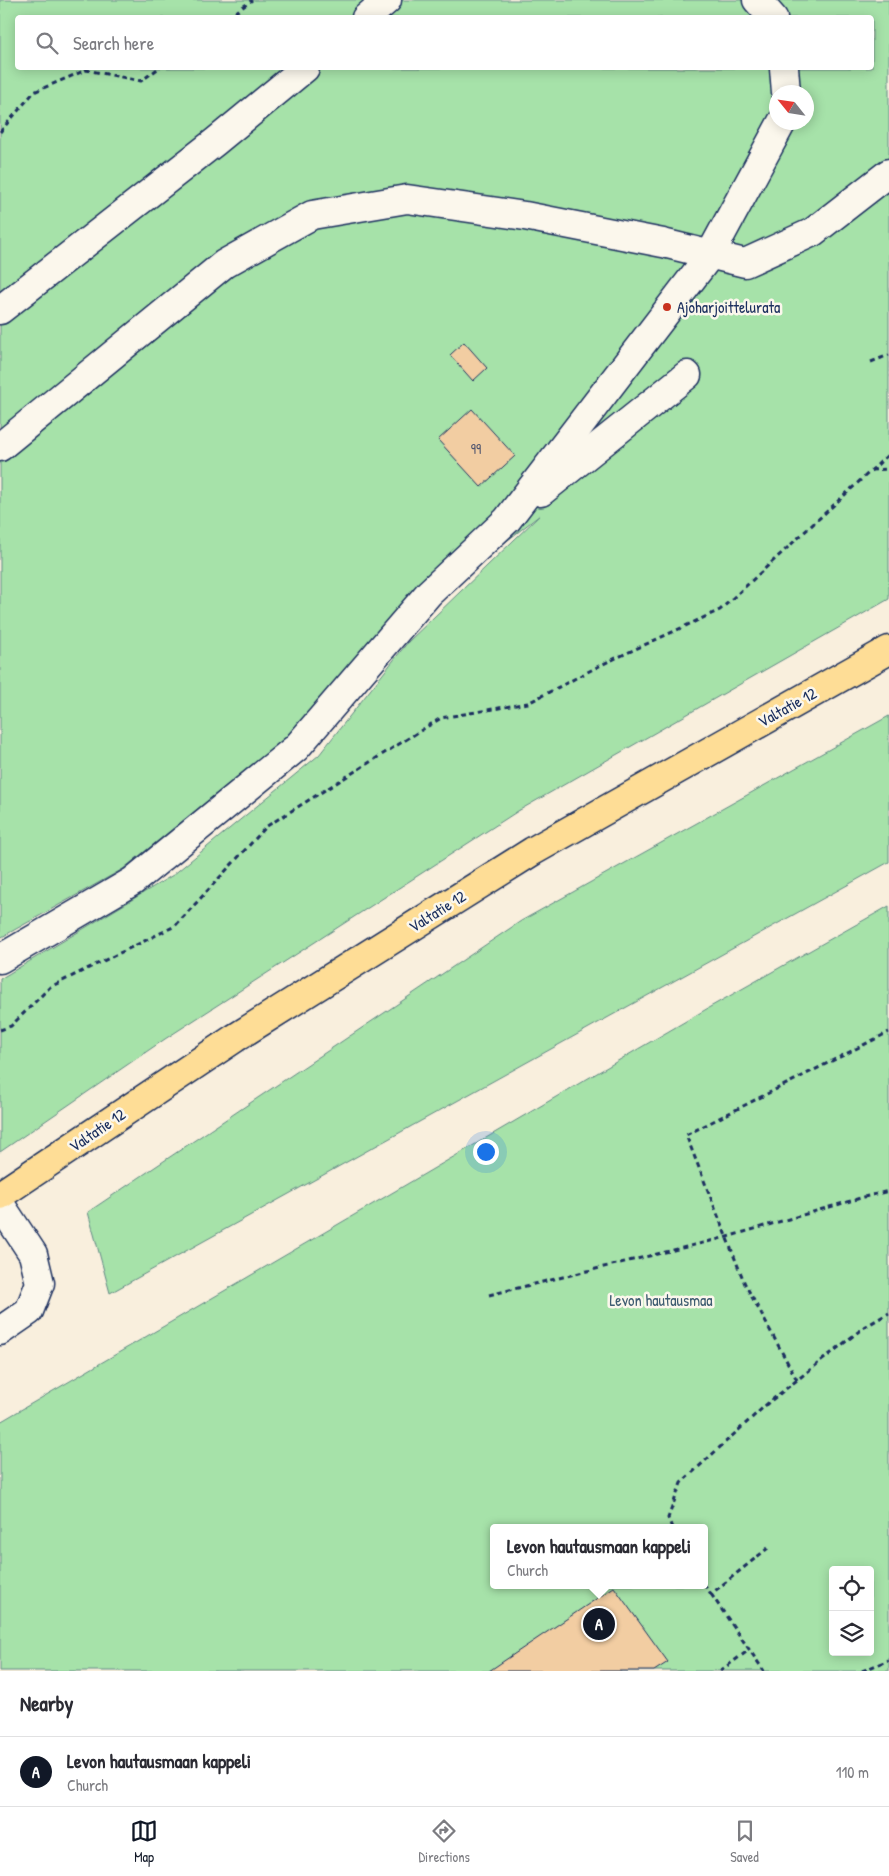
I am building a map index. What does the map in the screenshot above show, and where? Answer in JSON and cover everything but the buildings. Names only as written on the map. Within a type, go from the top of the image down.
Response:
[{"type":"highway","name":"Valtatie 12","points":[[0,1195],[235,1038],[533,851],[889,650]]},
{"type":"lane","points":[[370,15],[387,0]]},
{"type":"lane","points":[[757,0],[770,15]]},
{"type":"lane","points":[[0,310],[215,142],[303,70]]},
{"type":"lane","points":[[784,70],[785,85]]},
{"type":"lane","points":[[507,520],[710,255],[778,130]]},
{"type":"lane","points":[[2,444],[224,264],[312,215],[407,199],[525,216],[745,263],[813,232],[889,173]]},
{"type":"lane","points":[[0,959],[132,881],[296,748],[429,593],[507,520],[686,375]]},
{"type":"lane","points":[[0,1204],[33,1254],[40,1283],[29,1311],[0,1330]]},
{"type":"path","points":[[232,15],[252,0]]},
{"type":"path","points":[[0,132],[34,92],[86,70],[141,81],[156,70]]},
{"type":"path","points":[[871,362],[889,355]]},
{"type":"path","points":[[0,1030],[11,1026],[50,987],[175,926],[268,826],[441,718],[528,703],[601,665],[720,610],[889,454]]},
{"type":"path","points":[[870,470],[889,469]]},
{"type":"path","points":[[797,1380],[745,1284],[686,1135],[889,1032]]},
{"type":"path","points":[[489,1295],[726,1237],[889,1191]]},
{"type":"path","points":[[670,1524],[668,1518],[681,1483],[768,1403],[863,1328],[889,1313]]},
{"type":"path","points":[[711,1594],[768,1548]]},
{"type":"path","points":[[708,1589],[764,1671]]},
{"type":"path","points":[[720,1671],[749,1650]]},
{"type":"path","points":[[862,1671],[889,1660]]},
{"type":"green space","points":[[0,0],[889,0],[889,599],[518,811],[165,1039],[0,1152],[0,979],[173,875],[319,755],[408,642],[540,515],[435,597],[294,731],[123,869],[0,938]]},
{"type":"green space","points":[[889,716],[889,862],[110,1293],[88,1212],[521,921]]},
{"type":"green space","name":"Levon hautausmaa","points":[[889,906],[889,1671],[0,1671],[0,1422],[710,1007]]},
{"type":"place","name":"Ajoharjoittelurata","points":[[667,307]]},
{"type":"place","name":"Levon hautausmaan kappeli","points":[[599,1624]]}]
